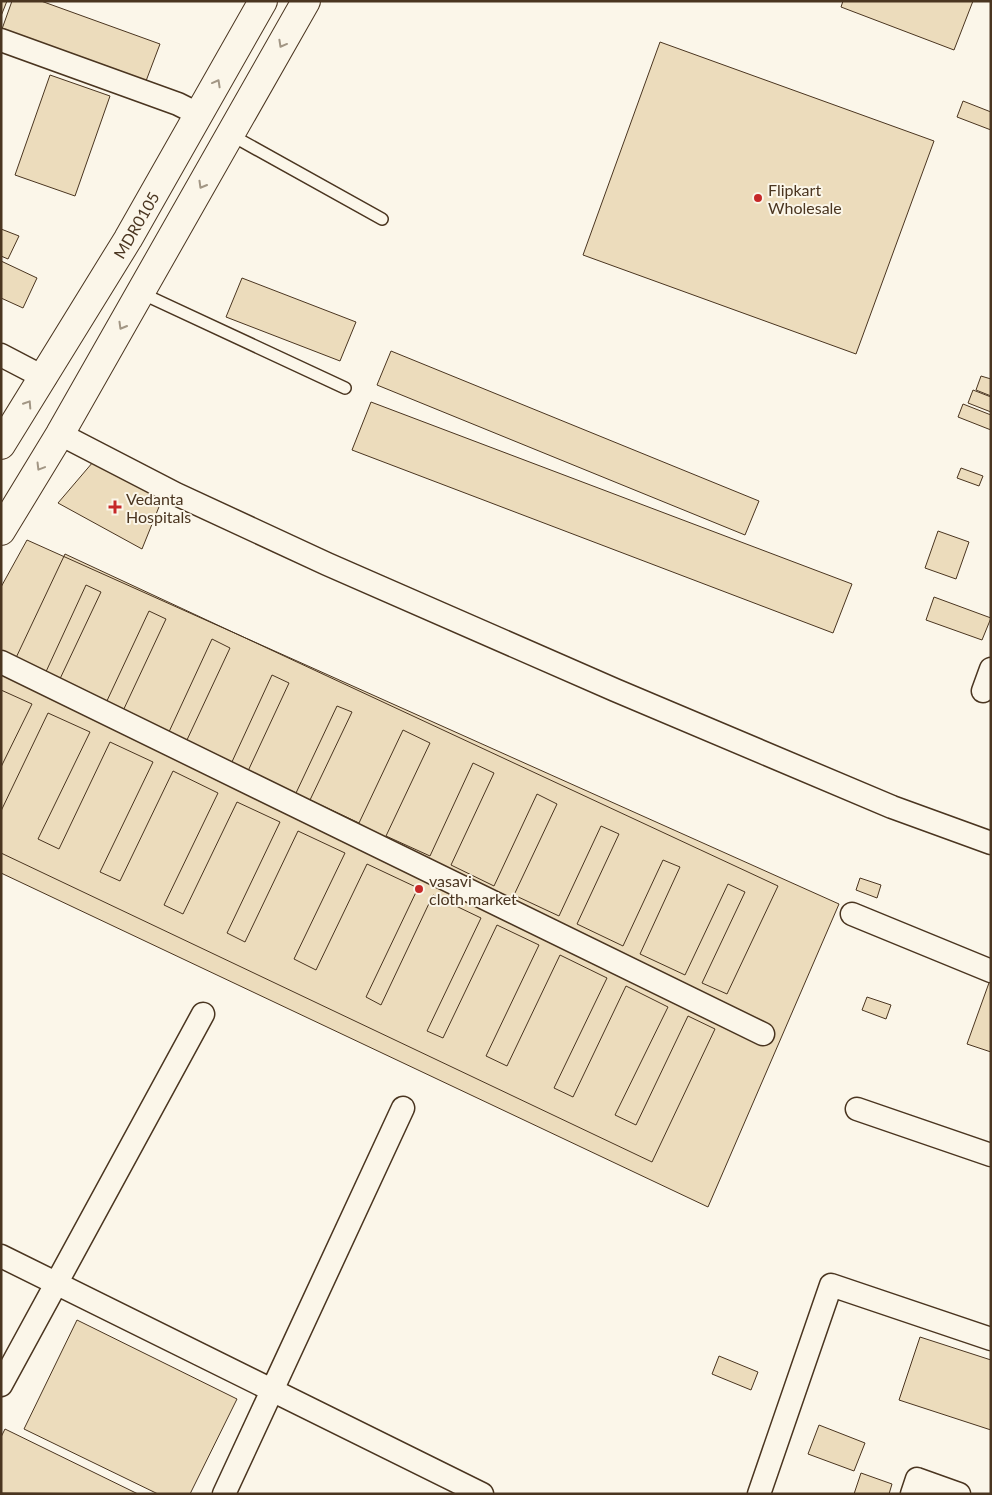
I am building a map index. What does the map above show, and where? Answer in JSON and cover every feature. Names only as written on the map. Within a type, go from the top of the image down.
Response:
[{"type":"main road","name":"MDR0105","points":[[1,445],[45,378],[200,115],[263,1]]},
{"type":"main road","points":[[1,531],[60,434],[306,1]]},
{"type":"street","points":[[1,40],[178,104],[200,115]]},
{"type":"street","points":[[1,355],[45,378]]},
{"type":"street","points":[[60,434],[176,494],[327,564],[615,690],[892,807],[991,843]]},
{"type":"street","points":[[1,662],[763,1034]]},
{"type":"street","points":[[983,691],[991,669]]},
{"type":"street","points":[[852,914],[991,971]]},
{"type":"street","points":[[1,1384],[203,1014]]},
{"type":"street","points":[[224,1494],[403,1108]]},
{"type":"street","points":[[857,1109],[991,1155]]},
{"type":"street","points":[[1,1256],[482,1494]]},
{"type":"street","points":[[760,1494],[831,1285],[991,1339]]},
{"type":"street","points":[[912,1494],[917,1480],[958,1494]]},
{"type":"lane","points":[[231,135],[382,219]]},
{"type":"lane","points":[[141,293],[345,388]]},
{"type":"building","points":[[1,1],[7,1],[1,16]]},
{"type":"building","points":[[12,1],[41,1],[160,44],[146,81],[2,29]]},
{"type":"building","points":[[843,1],[973,1],[954,50],[841,7]]},
{"type":"building","name":"Flipkart Wholesale","points":[[660,42],[934,141],[856,354],[583,255]]},
{"type":"building","points":[[50,75],[110,96],[75,196],[15,175]]},
{"type":"building","points":[[963,101],[991,112],[991,130],[957,117]]},
{"type":"building","points":[[1,229],[19,236],[8,259],[1,256]]},
{"type":"building","points":[[1,261],[37,278],[23,308],[1,298]]},
{"type":"building","points":[[242,278],[356,322],[340,361],[226,317]]},
{"type":"building","points":[[391,351],[759,501],[745,535],[377,385]]},
{"type":"building","points":[[981,376],[991,379],[991,396],[976,390]]},
{"type":"building","points":[[973,390],[991,397],[991,412],[968,403]]},
{"type":"building","points":[[371,402],[852,584],[833,633],[352,450]]},
{"type":"building","points":[[963,404],[991,415],[991,430],[958,417]]},
{"type":"building","points":[[93,462],[165,492],[142,549],[58,503]]},
{"type":"building","points":[[961,468],[983,476],[979,486],[957,478]]},
{"type":"building","points":[[938,531],[969,542],[956,579],[925,568]]},
{"type":"building","name":"vasavi cloth market","points":[[27,540],[839,904],[708,1207],[1,873],[1,587]]},
{"type":"building","points":[[65,554],[778,886],[727,994],[702,983],[745,892],[728,884],[685,975],[640,954],[680,867],[663,860],[623,946],[577,924],[619,834],[601,826],[559,916],[514,895],[557,804],[537,794],[494,886],[451,865],[494,773],[473,763],[430,856],[386,836],[430,743],[403,730],[359,823],[310,800],[352,712],[337,706],[296,793],[248,771],[289,683],[272,675],[231,764],[186,742],[230,648],[212,639],[168,734],[122,713],[166,619],[149,611],[105,705],[58,683],[101,592],[86,585],[44,676],[14,662]]},
{"type":"building","points":[[934,597],[991,618],[982,640],[926,620]]},
{"type":"building","points":[[1,690],[32,704],[1,767]]},
{"type":"building","points":[[48,713],[90,732],[38,839],[59,849],[110,742],[153,762],[100,872],[120,881],[173,771],[218,793],[164,905],[183,914],[237,802],[280,822],[227,933],[245,942],[298,831],[345,853],[294,959],[316,970],[367,864],[418,888],[366,997],[381,1005],[433,895],[481,918],[427,1031],[443,1038],[497,925],[539,945],[486,1056],[507,1066],[560,955],[607,978],[554,1088],[573,1097],[626,986],[668,1007],[615,1115],[636,1125],[688,1016],[715,1029],[652,1162],[1,853],[1,811]]},
{"type":"building","points":[[860,878],[881,885],[877,898],[856,890]]},
{"type":"building","points":[[991,980],[991,1052],[967,1044]]},
{"type":"building","points":[[867,997],[891,1005],[886,1019],[862,1010]]},
{"type":"building","points":[[77,1320],[237,1399],[190,1494],[158,1494],[24,1429]]},
{"type":"building","points":[[920,1337],[991,1360],[991,1430],[899,1400]]},
{"type":"building","points":[[719,1356],[758,1372],[751,1390],[712,1374]]},
{"type":"building","points":[[819,1425],[865,1443],[854,1471],[808,1454]]},
{"type":"building","points":[[5,1429],[138,1494],[1,1493],[1,1437]]},
{"type":"building","points":[[861,1473],[892,1484],[889,1494],[854,1494]]},
{"type":"place","name":"Flipkart Wholesale","points":[[758,198]]},
{"type":"place","name":"Vedanta Hospitals","points":[[115,507]]},
{"type":"place","name":"vasavi cloth market","points":[[419,889]]}]
